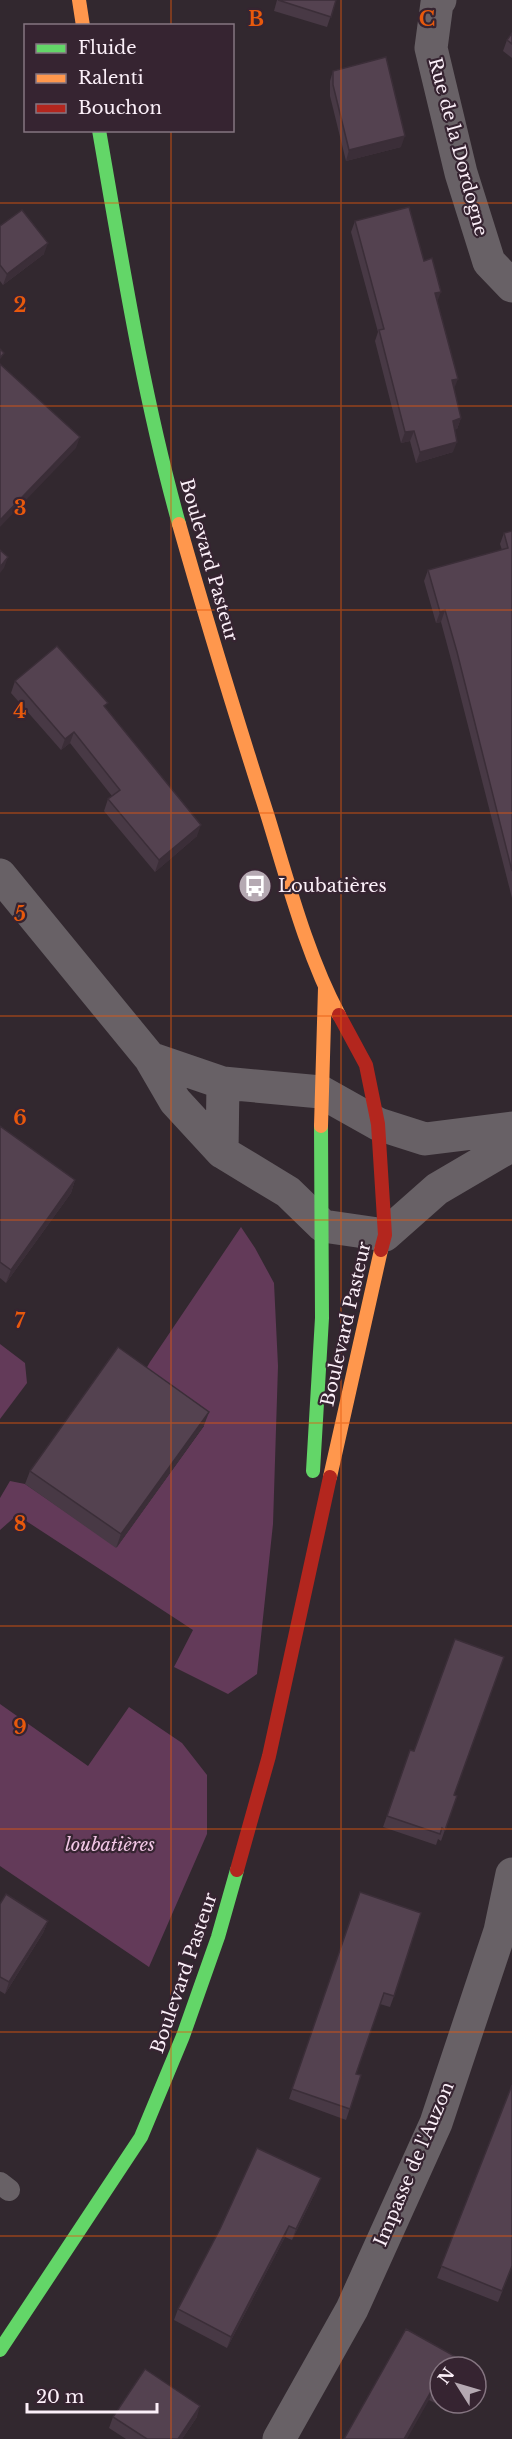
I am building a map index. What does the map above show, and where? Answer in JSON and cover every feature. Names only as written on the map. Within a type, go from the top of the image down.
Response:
[{"type":"main road","points":[[79,0],[83,24]]},
{"type":"main road","name":"Boulevard Pasteur","points":[[0,2350],[141,2137],[183,2037],[218,1937],[269,1756],[363,1323],[386,1235],[378,1124],[366,1065],[325,988],[284,870],[206,620],[158,448],[121,259],[99,132]]},
{"type":"main road","name":"Boulevard Pasteur","points":[[308,1568],[322,1318],[321,1092],[325,988]]},
{"type":"street","name":"Rue de la Dordogne","points":[[440,0],[437,3],[431,48],[461,173],[489,262],[512,286]]},
{"type":"street","points":[[0,875],[150,1058],[175,1101],[222,1152],[288,1192],[322,1226],[386,1235],[437,1189],[512,1145]]},
{"type":"street","points":[[150,1058],[223,1083],[321,1092],[378,1124],[425,1139],[512,1128]]},
{"type":"street","points":[[222,1152],[223,1083]]},
{"type":"street","name":"Impasse de l'Auzon","points":[[279,2439],[352,2308],[436,2123],[500,1931],[512,1874]]},
{"type":"green space","points":[[241,1227],[274,1283],[278,1366],[273,1524],[257,1674],[228,1694],[174,1667],[193,1630],[17,1515],[0,1530],[0,1498],[10,1481],[25,1484],[117,1547],[204,1426],[140,1379]]},
{"type":"green space","points":[[0,1344],[25,1363],[27,1383],[0,1419]]},
{"type":"green space","name":"loubatières","points":[[0,1704],[88,1766],[129,1707],[182,1743],[207,1775],[207,1834],[149,1967],[0,1866]]},
{"type":"building","points":[[278,0],[336,0],[331,17]]},
{"type":"building","points":[[512,33],[512,44],[507,40]]},
{"type":"building","points":[[386,57],[405,136],[349,150],[333,85],[333,71]]},
{"type":"building","points":[[409,207],[424,261],[432,258],[441,292],[435,293],[458,379],[452,380],[461,418],[453,421],[457,442],[420,452],[414,431],[405,432],[379,330],[384,329],[355,221]]},
{"type":"building","points":[[22,210],[48,243],[7,274],[0,265],[0,226]]},
{"type":"building","points":[[0,364],[80,437],[0,520]]},
{"type":"building","points":[[512,531],[512,871],[457,652],[445,610],[440,612],[428,570],[508,548],[504,533]]},
{"type":"building","points":[[0,550],[8,557],[0,567]]},
{"type":"building","points":[[57,646],[108,703],[104,706],[201,825],[159,860],[108,799],[120,790],[74,732],[65,739],[15,681]]},
{"type":"building","points":[[0,1126],[75,1180],[11,1270],[0,1262]]},
{"type":"building","points":[[118,1347],[209,1412],[121,1534],[30,1471]]},
{"type":"building","points":[[455,1639],[504,1657],[454,1795],[457,1796],[445,1830],[442,1828],[440,1834],[387,1816],[410,1750],[414,1751]]},
{"type":"building","points":[[360,1892],[421,1913],[394,1996],[384,1993],[356,2074],[361,2075],[350,2109],[292,2089]]},
{"type":"building","points":[[6,1894],[48,1921],[9,1982],[0,1977],[0,1904]]},
{"type":"building","points":[[512,2085],[512,2266],[502,2291],[441,2266]]},
{"type":"building","points":[[257,2148],[321,2178],[296,2229],[289,2226],[231,2337],[178,2309],[220,2229]]},
{"type":"building","points":[[406,2329],[452,2355],[428,2355],[428,2397],[404,2439],[344,2439]]},
{"type":"building","points":[[145,2369],[200,2406],[178,2439],[147,2439],[113,2417]]},
{"type":"traffic: fast","points":[[99,132],[144,377],[179,524]]},
{"type":"traffic: fast","points":[[313,1471],[322,1318],[321,1126]]},
{"type":"traffic: fast","points":[[0,2350],[141,2137],[183,2036],[218,1937],[237,1870]]},
{"type":"traffic: slow","points":[[79,0],[83,24]]},
{"type":"traffic: slow","points":[[179,524],[299,918],[317,968],[339,1015]]},
{"type":"traffic: slow","points":[[321,1126],[325,988]]},
{"type":"traffic: slow","points":[[330,1477],[381,1250]]},
{"type":"traffic: jam","points":[[339,1015],[366,1065],[378,1124],[385,1235],[381,1250]]},
{"type":"traffic: jam","points":[[237,1870],[269,1756],[330,1477]]},
{"type":"place","name":"Loubatières","points":[[255,886]]}]
